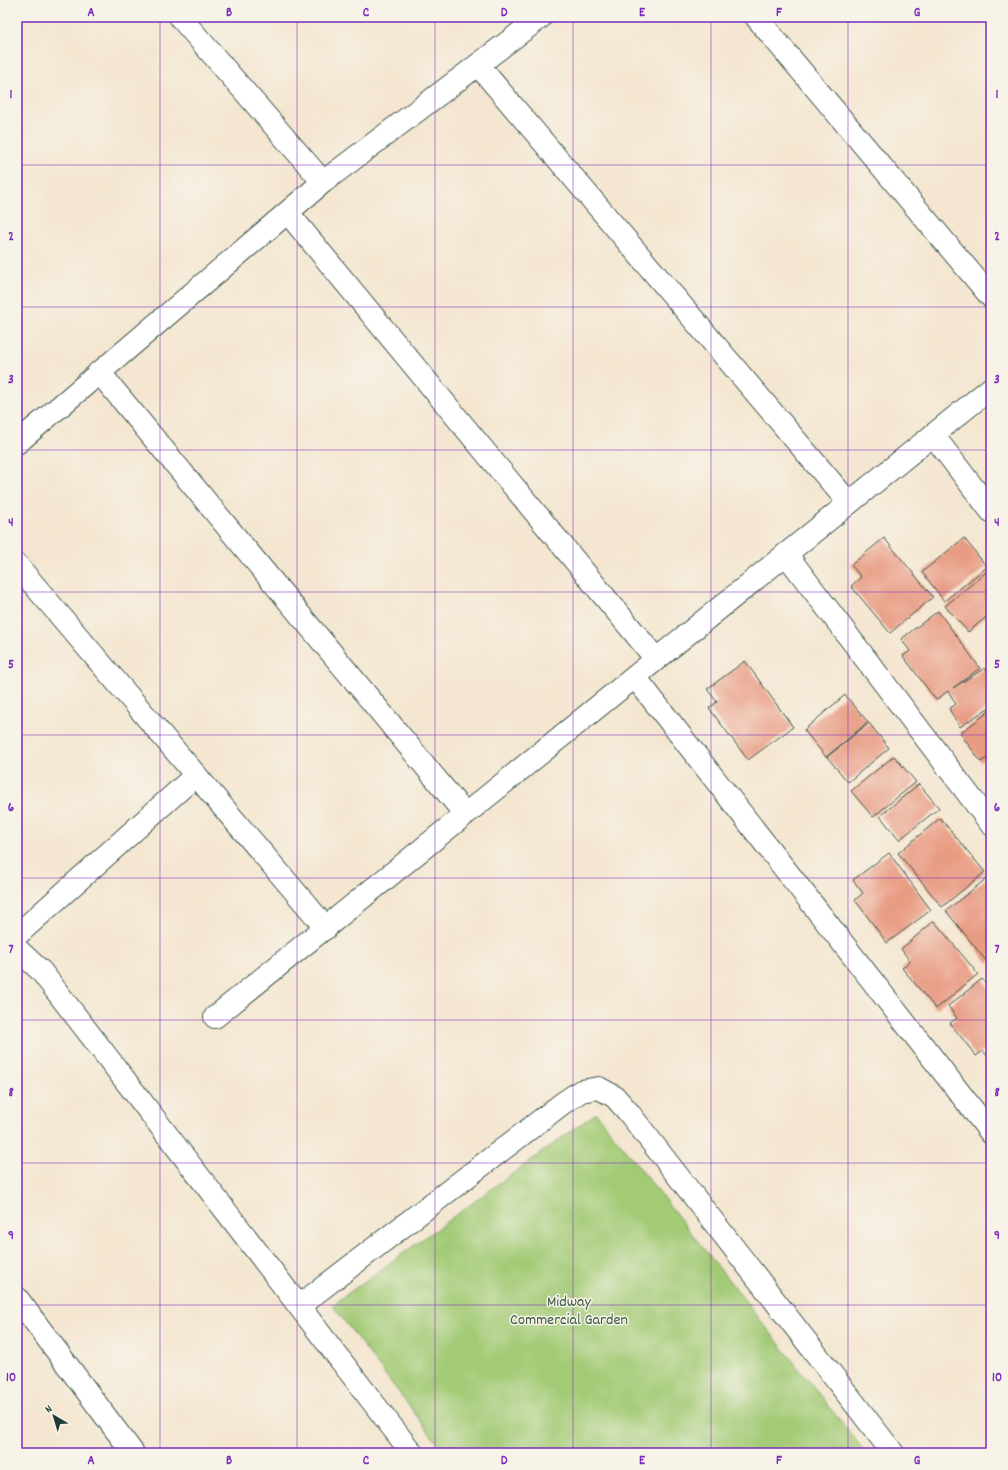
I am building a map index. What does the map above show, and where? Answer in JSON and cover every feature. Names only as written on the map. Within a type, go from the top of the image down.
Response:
[{"type":"street","points":[[180,17],[323,182]]},
{"type":"street","points":[[17,443],[323,182],[541,17]]},
{"type":"street","points":[[756,17],[991,297]]},
{"type":"street","points":[[478,65],[849,503]]},
{"type":"street","points":[[288,213],[656,659]]},
{"type":"street","points":[[99,372],[465,814]]},
{"type":"street","points":[[216,1017],[991,388]]},
{"type":"street","points":[[933,435],[991,511]]},
{"type":"street","points":[[786,554],[991,824]]},
{"type":"street","points":[[17,565],[326,928]]},
{"type":"street","points":[[635,676],[991,1133]]},
{"type":"street","points":[[17,934],[196,775]]},
{"type":"street","points":[[17,949],[41,971],[412,1453]]},
{"type":"street","points":[[299,1306],[563,1103],[581,1091],[599,1088],[615,1097],[629,1113],[893,1453]]},
{"type":"street","points":[[17,1298],[133,1453]]},
{"type":"green space","name":"Midway Commercial Garden","points":[[596,1113],[866,1453],[445,1453],[332,1305]]},
{"type":"building","points":[[884,538],[933,597],[890,633],[851,586],[861,577],[851,565]]},
{"type":"building","points":[[964,538],[987,567],[944,601],[922,572]]},
{"type":"building","points":[[990,569],[991,613],[968,632],[945,606]]},
{"type":"building","points":[[938,611],[980,668],[953,688],[985,668],[991,677],[991,706],[960,727],[949,709],[956,704],[948,691],[936,700],[903,656],[910,651],[901,639]]},
{"type":"building","points":[[745,661],[793,727],[748,760],[709,708],[717,702],[707,689]]},
{"type":"building","points":[[845,695],[868,722],[826,757],[804,730]]},
{"type":"building","points":[[991,710],[991,755],[981,762],[960,733]]},
{"type":"building","points":[[869,723],[889,748],[848,782],[827,757]]},
{"type":"building","points":[[894,756],[916,782],[873,817],[851,791]]},
{"type":"building","points":[[919,784],[939,808],[899,840],[880,816]]},
{"type":"building","points":[[940,818],[985,872],[942,907],[898,853]]},
{"type":"building","points":[[889,853],[931,910],[887,943],[855,900],[863,893],[853,880]]},
{"type":"building","points":[[987,878],[991,883],[991,960],[988,963],[946,911]]},
{"type":"building","points":[[934,921],[978,974],[936,1009],[902,968],[910,961],[901,949]]},
{"type":"building","points":[[982,979],[991,990],[991,1056],[989,1058],[983,1051],[976,1056],[950,1023],[957,1018],[948,1006]]}]
